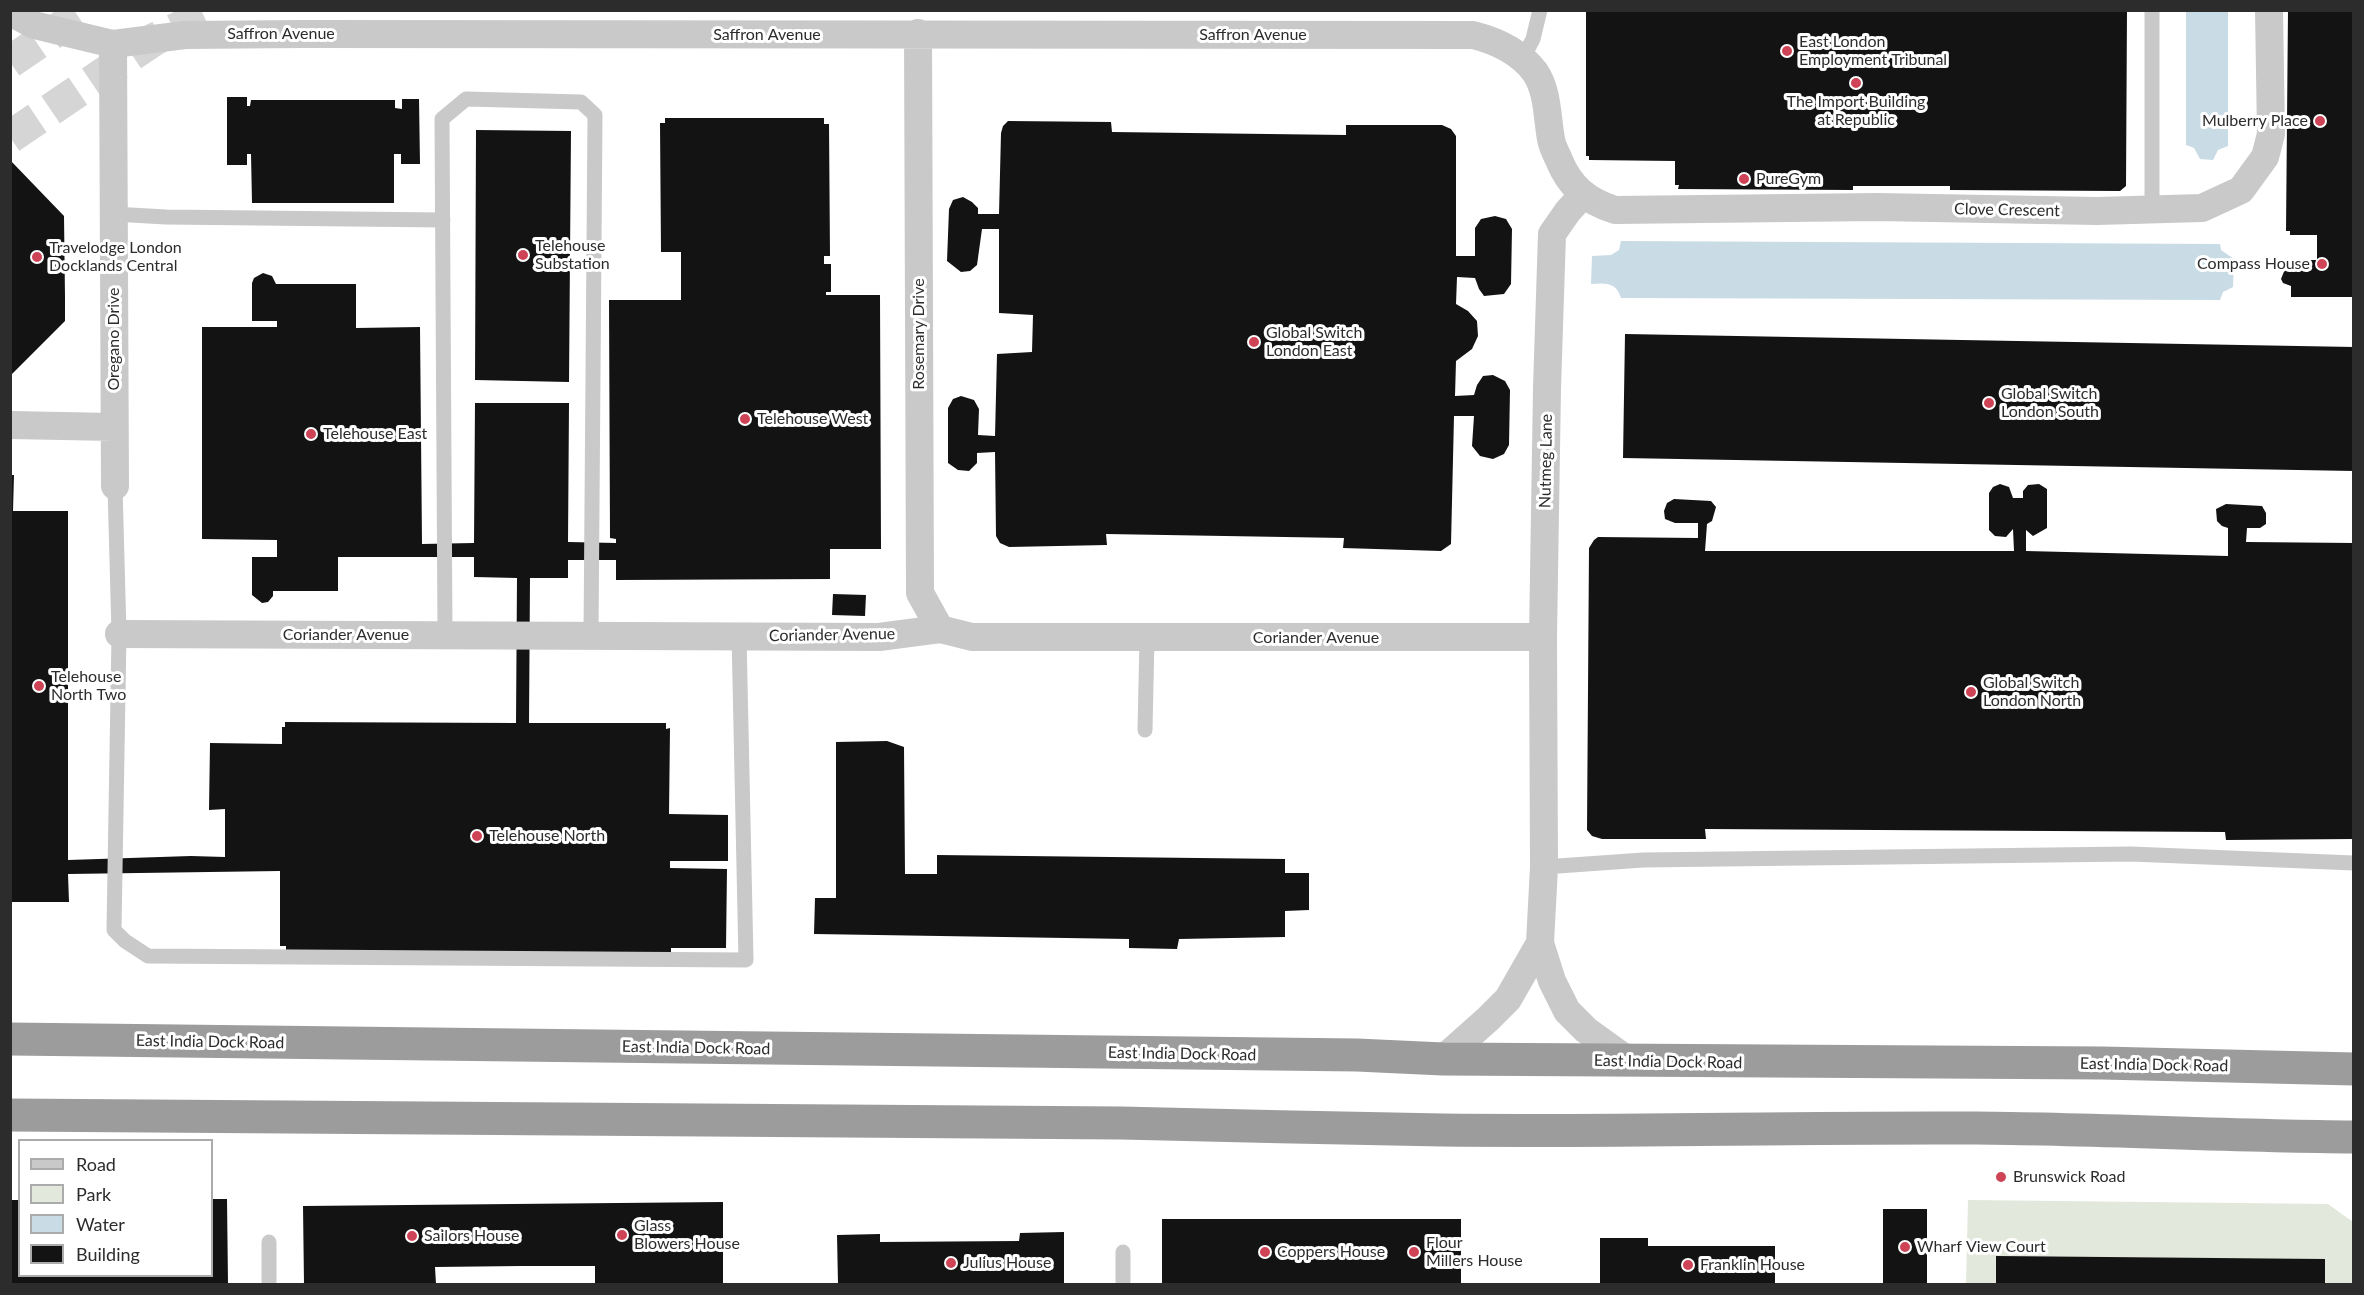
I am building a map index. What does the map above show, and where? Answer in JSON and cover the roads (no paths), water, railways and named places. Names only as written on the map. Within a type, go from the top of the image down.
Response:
[{"type":"highway","name":"East India Dock Road","points":[[10,1039],[1357,1055],[1443,1059],[2103,1063],[2354,1069]]},
{"type":"highway","points":[[10,1116],[1121,1122],[1443,1130],[1974,1128],[2354,1137]]},
{"type":"street","name":"Clove Crescent","points":[[1583,195],[1600,205],[1615,210],[1878,207],[2097,211],[2202,208],[2241,190],[2265,157],[2271,134],[2269,10]]},
{"type":"street","name":"Saffron Avenue","points":[[10,12],[34,25],[112,44],[185,35],[788,36],[918,33],[1473,35],[1489,39],[1523,58]]},
{"type":"street","name":"Rosemary Drive","points":[[918,33],[920,593],[940,629]]},
{"type":"street","name":"Oregano Drive","points":[[112,44],[114,486]]},
{"type":"street","points":[[1523,58],[1537,74],[1545,95],[1551,141],[1562,168],[1571,184],[1583,195]]},
{"type":"street","name":"Nutmeg Lane","points":[[1583,195],[1552,234],[1547,388],[1544,867],[1540,943],[1552,981],[1567,1011],[1586,1029],[1629,1061]]},
{"type":"street","points":[[10,425],[114,427]]},
{"type":"street","name":"Coriander Avenue","points":[[119,634],[879,637],[940,629],[972,638],[1544,637]]},
{"type":"street","name":"Nutmeg Lane","points":[[1443,1059],[1508,999],[1540,943]]},
{"type":"lane","points":[[1523,58],[1533,39],[1540,10]]},
{"type":"lane","points":[[2152,10],[2152,209]]},
{"type":"lane","points":[[445,635],[442,119],[466,99],[581,102],[595,115],[591,635]]},
{"type":"lane","points":[[113,214],[166,217],[443,220]]},
{"type":"lane","name":"Oregano Drive","points":[[114,486],[119,634],[114,930],[125,941],[148,956],[746,960],[739,635]]},
{"type":"lane","points":[[1145,730],[1147,638]]},
{"type":"lane","points":[[1544,867],[1643,860],[2131,854],[2354,863]]},
{"type":"lane","points":[[269,1242],[269,1284]]},
{"type":"lane","points":[[1123,1252],[1123,1284]]},
{"type":"water","points":[[2186,11],[2228,11],[2228,146],[2218,150],[2213,160],[2200,159],[2194,148],[2186,145]]},
{"type":"water","points":[[1621,241],[2220,244],[2221,250],[2234,259],[2233,287],[2223,292],[2220,300],[1621,298],[1613,286],[1591,284],[1592,256],[1611,255],[1619,250]]},
{"type":"tunnel","points":[[10,62],[86,10]]},
{"type":"tunnel","points":[[10,137],[155,39],[217,10]]},
{"type":"place","name":"East London Employment Tribunal","points":[[1787,51]]},
{"type":"place","name":"The Import Building at Republic","points":[[1856,83]]},
{"type":"place","name":"Mulberry Place","points":[[2320,121]]},
{"type":"place","name":"PureGym","points":[[1744,179]]},
{"type":"place","name":"Telehouse Substation","points":[[523,255]]},
{"type":"place","name":"Travelodge London Docklands Central","points":[[37,257]]},
{"type":"place","name":"Compass House","points":[[2322,264]]},
{"type":"place","name":"Global Switch London East","points":[[1254,342]]},
{"type":"place","name":"Global Switch London South","points":[[1989,403]]},
{"type":"place","name":"Telehouse West","points":[[745,419]]},
{"type":"place","name":"Telehouse East","points":[[311,434]]},
{"type":"place","name":"Telehouse North Two","points":[[39,686]]},
{"type":"place","name":"Global Switch London North","points":[[1971,692]]},
{"type":"place","name":"Telehouse North","points":[[477,836]]},
{"type":"place","name":"Brunswick Road","points":[[2001,1177]]},
{"type":"place","name":"Glass Blowers House","points":[[622,1235]]},
{"type":"place","name":"Sailors House","points":[[412,1236]]},
{"type":"place","name":"Wharf View Court","points":[[1905,1247]]},
{"type":"place","name":"Coppers House","points":[[1265,1252]]},
{"type":"place","name":"Flour Millers House","points":[[1414,1252]]},
{"type":"place","name":"Julius House","points":[[951,1263]]},
{"type":"place","name":"Franklin House","points":[[1688,1265]]}]
